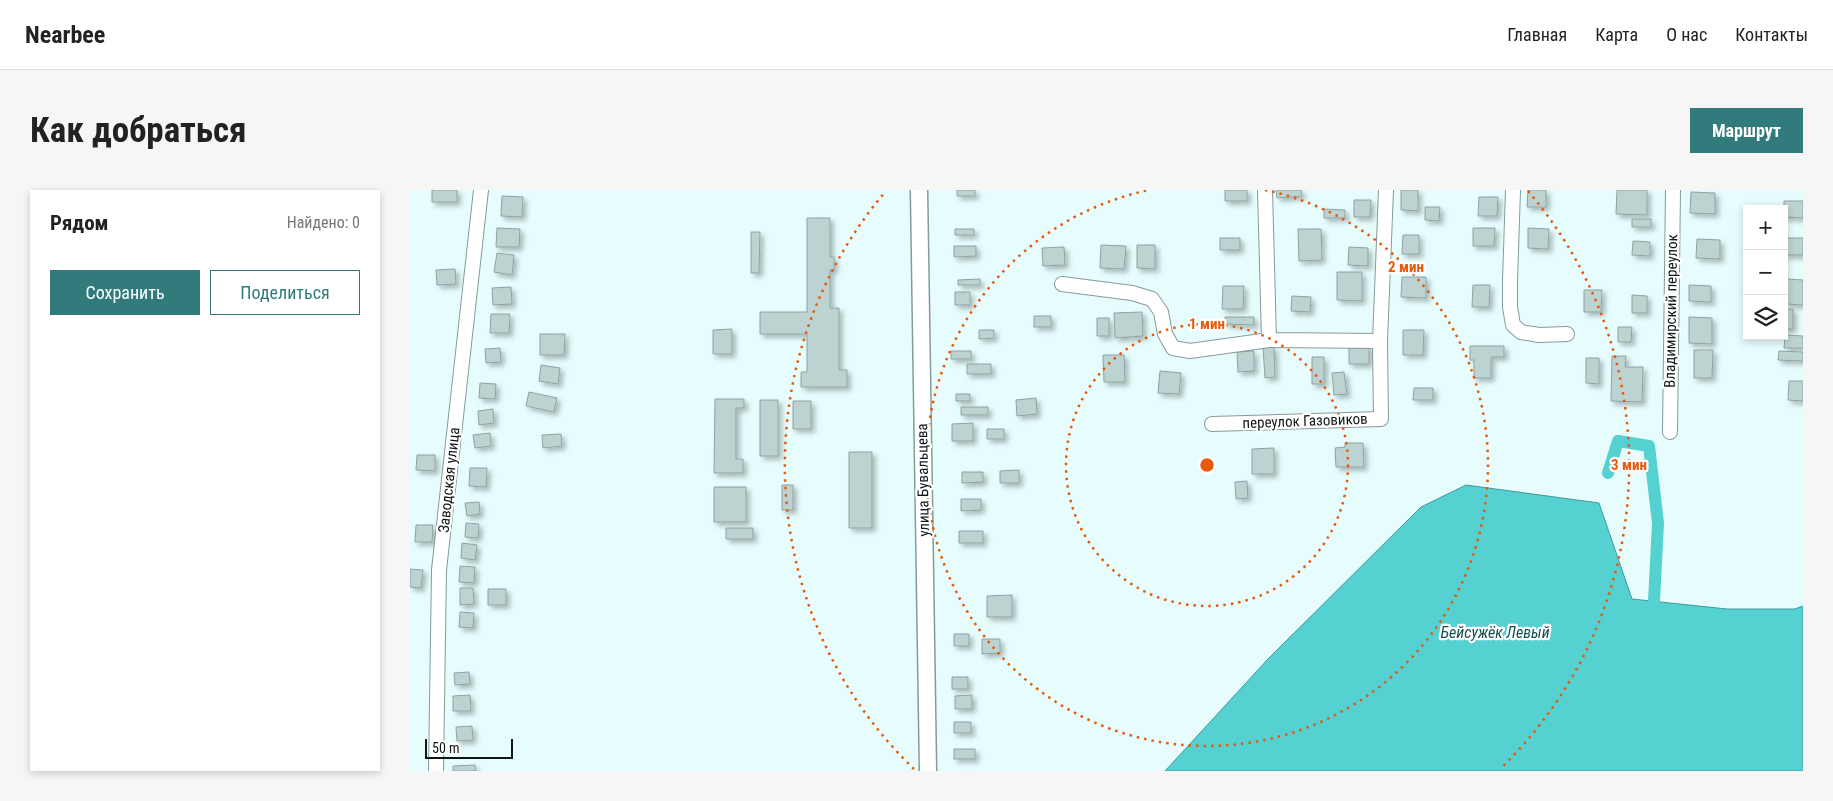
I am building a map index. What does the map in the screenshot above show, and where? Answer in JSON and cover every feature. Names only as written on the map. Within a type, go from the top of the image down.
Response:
[{"type":"street","name":"Заводская улица","points":[[436,771],[439,570],[480,190]]},
{"type":"street","name":"улица Бувальцева","points":[[919,190],[928,771]]},
{"type":"street","points":[[1265,190],[1269,340]]},
{"type":"street","name":"переулок Газовиков","points":[[1212,424],[1381,419],[1380,341],[1386,190]]},
{"type":"street","points":[[1512,190],[1510,299],[1513,325],[1521,332],[1539,335],[1567,334]]},
{"type":"street","name":"Владимирский переулок","points":[[1670,432],[1672,190]]},
{"type":"street","points":[[1062,284],[1132,293],[1152,299],[1161,312],[1165,334],[1173,348],[1190,351],[1269,340],[1380,341]]},
{"type":"water","name":"Бейсужёк Левый","points":[[1466,485],[1599,503],[1632,599],[1727,609],[1795,609],[1803,606],[1803,771],[1165,771],[1268,659],[1421,507]]},
{"type":"building","points":[[432,190],[457,190],[457,202],[432,202]]},
{"type":"building","points":[[957,190],[975,190],[975,196],[957,196]]},
{"type":"building","points":[[1225,190],[1247,190],[1247,201],[1225,201]]},
{"type":"building","points":[[1276,190],[1301,190],[1302,196],[1277,198]]},
{"type":"building","points":[[1401,190],[1418,190],[1418,211],[1401,210]]},
{"type":"building","points":[[1528,190],[1546,190],[1546,207],[1527,207]]},
{"type":"building","points":[[1617,190],[1647,190],[1647,215],[1616,214]]},
{"type":"building","points":[[1691,192],[1715,193],[1715,214],[1690,213]]},
{"type":"building","points":[[502,196],[523,197],[522,217],[501,216]]},
{"type":"building","points":[[1479,197],[1498,197],[1497,216],[1478,216]]},
{"type":"building","points":[[1354,200],[1371,200],[1370,217],[1354,217]]},
{"type":"building","points":[[1784,201],[1803,201],[1803,218],[1788,217],[1788,205],[1784,205]]},
{"type":"building","points":[[1425,207],[1440,207],[1439,221],[1425,220]]},
{"type":"building","points":[[1324,209],[1345,210],[1345,218],[1324,218]]},
{"type":"building","points":[[807,218],[830,218],[830,257],[834,257],[834,270],[830,270],[830,308],[839,308],[839,370],[847,370],[847,387],[801,387],[801,372],[807,372],[807,334],[760,334],[760,312],[807,312]]},
{"type":"building","points":[[1632,219],[1651,219],[1651,227],[1632,227]]},
{"type":"building","points":[[497,228],[520,229],[519,247],[496,247]]},
{"type":"building","points":[[1473,228],[1495,228],[1494,246],[1473,246]]},
{"type":"building","points":[[1528,228],[1549,229],[1548,249],[1528,248]]},
{"type":"building","points":[[955,229],[974,229],[974,235],[955,235]]},
{"type":"building","points":[[1298,229],[1321,229],[1322,260],[1299,261]]},
{"type":"building","points":[[751,232],[760,232],[759,273],[751,273]]},
{"type":"building","points":[[1403,235],[1419,235],[1419,254],[1402,254]]},
{"type":"building","points":[[1220,238],[1240,238],[1240,250],[1220,250]]},
{"type":"building","points":[[1788,238],[1803,238],[1803,255],[1788,255]]},
{"type":"building","points":[[1697,239],[1720,240],[1720,259],[1696,258]]},
{"type":"building","points":[[1633,241],[1650,242],[1650,256],[1632,255]]},
{"type":"building","points":[[1101,245],[1126,246],[1124,269],[1100,268]]},
{"type":"building","points":[[1137,245],[1155,245],[1155,269],[1137,268]]},
{"type":"building","points":[[954,246],[976,246],[976,256],[954,257]]},
{"type":"building","points":[[1064,247],[1065,265],[1043,266],[1042,248]]},
{"type":"building","points":[[1349,247],[1368,248],[1368,266],[1348,265]]},
{"type":"building","points":[[497,253],[514,255],[512,275],[494,272]]},
{"type":"building","points":[[455,269],[456,284],[437,285],[436,270]]},
{"type":"building","points":[[1337,272],[1362,272],[1362,301],[1337,300]]},
{"type":"building","points":[[1402,277],[1426,277],[1426,298],[1401,297]]},
{"type":"building","points":[[980,279],[980,285],[958,285],[958,280]]},
{"type":"building","points":[[1788,279],[1803,280],[1803,305],[1788,304]]},
{"type":"building","points":[[1473,285],[1490,285],[1489,307],[1472,307]]},
{"type":"building","points":[[1689,285],[1711,286],[1711,302],[1689,301]]},
{"type":"building","points":[[1223,286],[1244,286],[1243,309],[1222,309]]},
{"type":"building","points":[[511,287],[512,304],[493,305],[492,288]]},
{"type":"building","points":[[1584,290],[1602,290],[1601,312],[1584,312]]},
{"type":"building","points":[[955,292],[970,292],[970,305],[955,305]]},
{"type":"building","points":[[1632,295],[1647,296],[1647,313],[1632,313]]},
{"type":"building","points":[[1292,296],[1311,297],[1310,312],[1291,311]]},
{"type":"building","points":[[1788,309],[1793,309],[1793,329],[1788,329]]},
{"type":"building","points":[[1142,312],[1143,336],[1115,338],[1114,313]]},
{"type":"building","points":[[491,314],[510,314],[509,333],[490,333]]},
{"type":"building","points":[[1034,316],[1051,316],[1051,327],[1034,327]]},
{"type":"building","points":[[1225,317],[1254,317],[1254,325],[1225,324]]},
{"type":"building","points":[[1689,317],[1712,318],[1712,344],[1689,343]]},
{"type":"building","points":[[1097,318],[1109,318],[1109,336],[1097,336]]},
{"type":"building","points":[[1618,327],[1632,327],[1631,342],[1618,342]]},
{"type":"building","points":[[732,329],[732,354],[713,354],[713,330]]},
{"type":"building","points":[[979,330],[994,330],[994,338],[979,339]]},
{"type":"building","points":[[1403,330],[1424,330],[1423,355],[1403,355]]},
{"type":"building","points":[[540,334],[565,334],[564,355],[540,355]]},
{"type":"building","points":[[1788,335],[1803,336],[1803,348],[1784,348],[1785,340],[1788,340]]},
{"type":"building","points":[[1349,345],[1369,345],[1369,364],[1349,364]]},
{"type":"building","points":[[1470,346],[1504,346],[1504,357],[1491,357],[1491,378],[1474,378],[1474,360],[1470,360]]},
{"type":"building","points":[[1263,347],[1274,347],[1275,377],[1265,378]]},
{"type":"building","points":[[500,348],[501,362],[486,363],[485,349]]},
{"type":"building","points":[[1694,350],[1713,350],[1712,378],[1694,378]]},
{"type":"building","points":[[951,351],[971,351],[971,359],[951,359]]},
{"type":"building","points":[[1254,351],[1254,371],[1238,372],[1237,352]]},
{"type":"building","points":[[1779,351],[1803,352],[1803,361],[1778,360]]},
{"type":"building","points":[[1103,355],[1124,355],[1125,382],[1104,382]]},
{"type":"building","points":[[1612,356],[1626,356],[1625,367],[1643,367],[1642,402],[1611,401]]},
{"type":"building","points":[[1312,357],[1324,357],[1324,384],[1312,384]]},
{"type":"building","points":[[1586,358],[1599,358],[1599,384],[1586,383]]},
{"type":"building","points":[[967,364],[991,364],[991,374],[967,374]]},
{"type":"building","points":[[541,365],[560,368],[558,384],[539,381]]},
{"type":"building","points":[[1160,371],[1181,373],[1179,394],[1158,393]]},
{"type":"building","points":[[1344,372],[1347,394],[1334,395],[1332,373]]},
{"type":"building","points":[[1789,381],[1803,381],[1803,401],[1788,400]]},
{"type":"building","points":[[480,383],[496,384],[495,399],[479,398]]},
{"type":"building","points":[[1414,388],[1433,388],[1433,400],[1413,400]]},
{"type":"building","points":[[529,392],[557,398],[554,412],[526,406]]},
{"type":"building","points":[[956,394],[970,394],[970,401],[956,401]]},
{"type":"building","points":[[1036,398],[1037,414],[1017,416],[1016,400]]},
{"type":"building","points":[[715,399],[744,399],[744,408],[736,408],[736,459],[743,459],[743,473],[714,473]]},
{"type":"building","points":[[760,400],[778,400],[778,456],[760,456]]},
{"type":"building","points":[[793,401],[811,401],[811,429],[793,429]]},
{"type":"building","points":[[961,407],[988,407],[988,415],[961,415]]},
{"type":"building","points":[[493,409],[494,423],[479,425],[478,411]]},
{"type":"building","points":[[973,423],[973,441],[952,441],[952,424]]},
{"type":"building","points":[[987,429],[1004,429],[1004,439],[987,439]]},
{"type":"building","points":[[490,433],[491,446],[475,448],[473,435]]},
{"type":"building","points":[[561,434],[562,446],[543,448],[542,435]]},
{"type":"building","points":[[1345,443],[1363,443],[1364,467],[1336,467],[1335,448],[1345,447]]},
{"type":"building","points":[[1274,448],[1274,474],[1252,474],[1252,449]]},
{"type":"building","points":[[849,452],[872,452],[872,528],[849,528]]},
{"type":"building","points":[[417,455],[435,455],[435,471],[416,470]]},
{"type":"building","points":[[470,468],[487,468],[486,487],[469,486]]},
{"type":"building","points":[[1019,470],[1019,483],[1000,483],[1000,471]]},
{"type":"building","points":[[962,472],[983,472],[983,482],[962,483]]},
{"type":"building","points":[[1247,481],[1248,498],[1236,499],[1235,482]]},
{"type":"building","points":[[782,485],[793,485],[793,510],[782,510]]},
{"type":"building","points":[[714,487],[746,487],[746,522],[714,522]]},
{"type":"building","points":[[961,499],[981,499],[981,510],[961,511]]},
{"type":"building","points":[[479,502],[480,514],[467,516],[465,503]]},
{"type":"building","points":[[466,523],[479,524],[478,538],[465,537]]},
{"type":"building","points":[[416,525],[433,525],[432,542],[415,542]]},
{"type":"building","points":[[726,528],[753,528],[753,539],[726,539]]},
{"type":"building","points":[[959,531],[983,531],[983,543],[959,543]]},
{"type":"building","points":[[462,543],[477,545],[475,560],[461,558]]},
{"type":"building","points":[[460,566],[475,567],[474,583],[459,582]]},
{"type":"building","points":[[410,569],[423,570],[421,588],[410,587]]},
{"type":"building","points":[[460,588],[473,588],[474,604],[460,605]]},
{"type":"building","points":[[488,589],[506,589],[506,605],[488,605]]},
{"type":"building","points":[[1012,595],[1012,617],[987,617],[987,596]]},
{"type":"building","points":[[460,612],[474,613],[473,628],[459,627]]},
{"type":"building","points":[[954,634],[969,634],[969,646],[954,646]]},
{"type":"building","points":[[982,639],[1000,639],[1000,653],[982,654]]},
{"type":"building","points":[[469,672],[470,684],[455,685],[454,673]]},
{"type":"building","points":[[952,677],[968,677],[968,689],[952,689]]},
{"type":"building","points":[[470,695],[471,711],[453,711],[453,696]]},
{"type":"building","points":[[972,695],[972,709],[955,709],[955,696]]},
{"type":"building","points":[[954,722],[971,722],[971,733],[954,733]]},
{"type":"building","points":[[472,726],[473,740],[457,741],[456,727]]},
{"type":"building","points":[[954,749],[975,749],[975,759],[954,759]]},
{"type":"building","points":[[475,765],[476,771],[453,771],[453,766]]},
{"type":"waterway","points":[[1608,473],[1618,441],[1649,446],[1658,523],[1654,601]]}]
